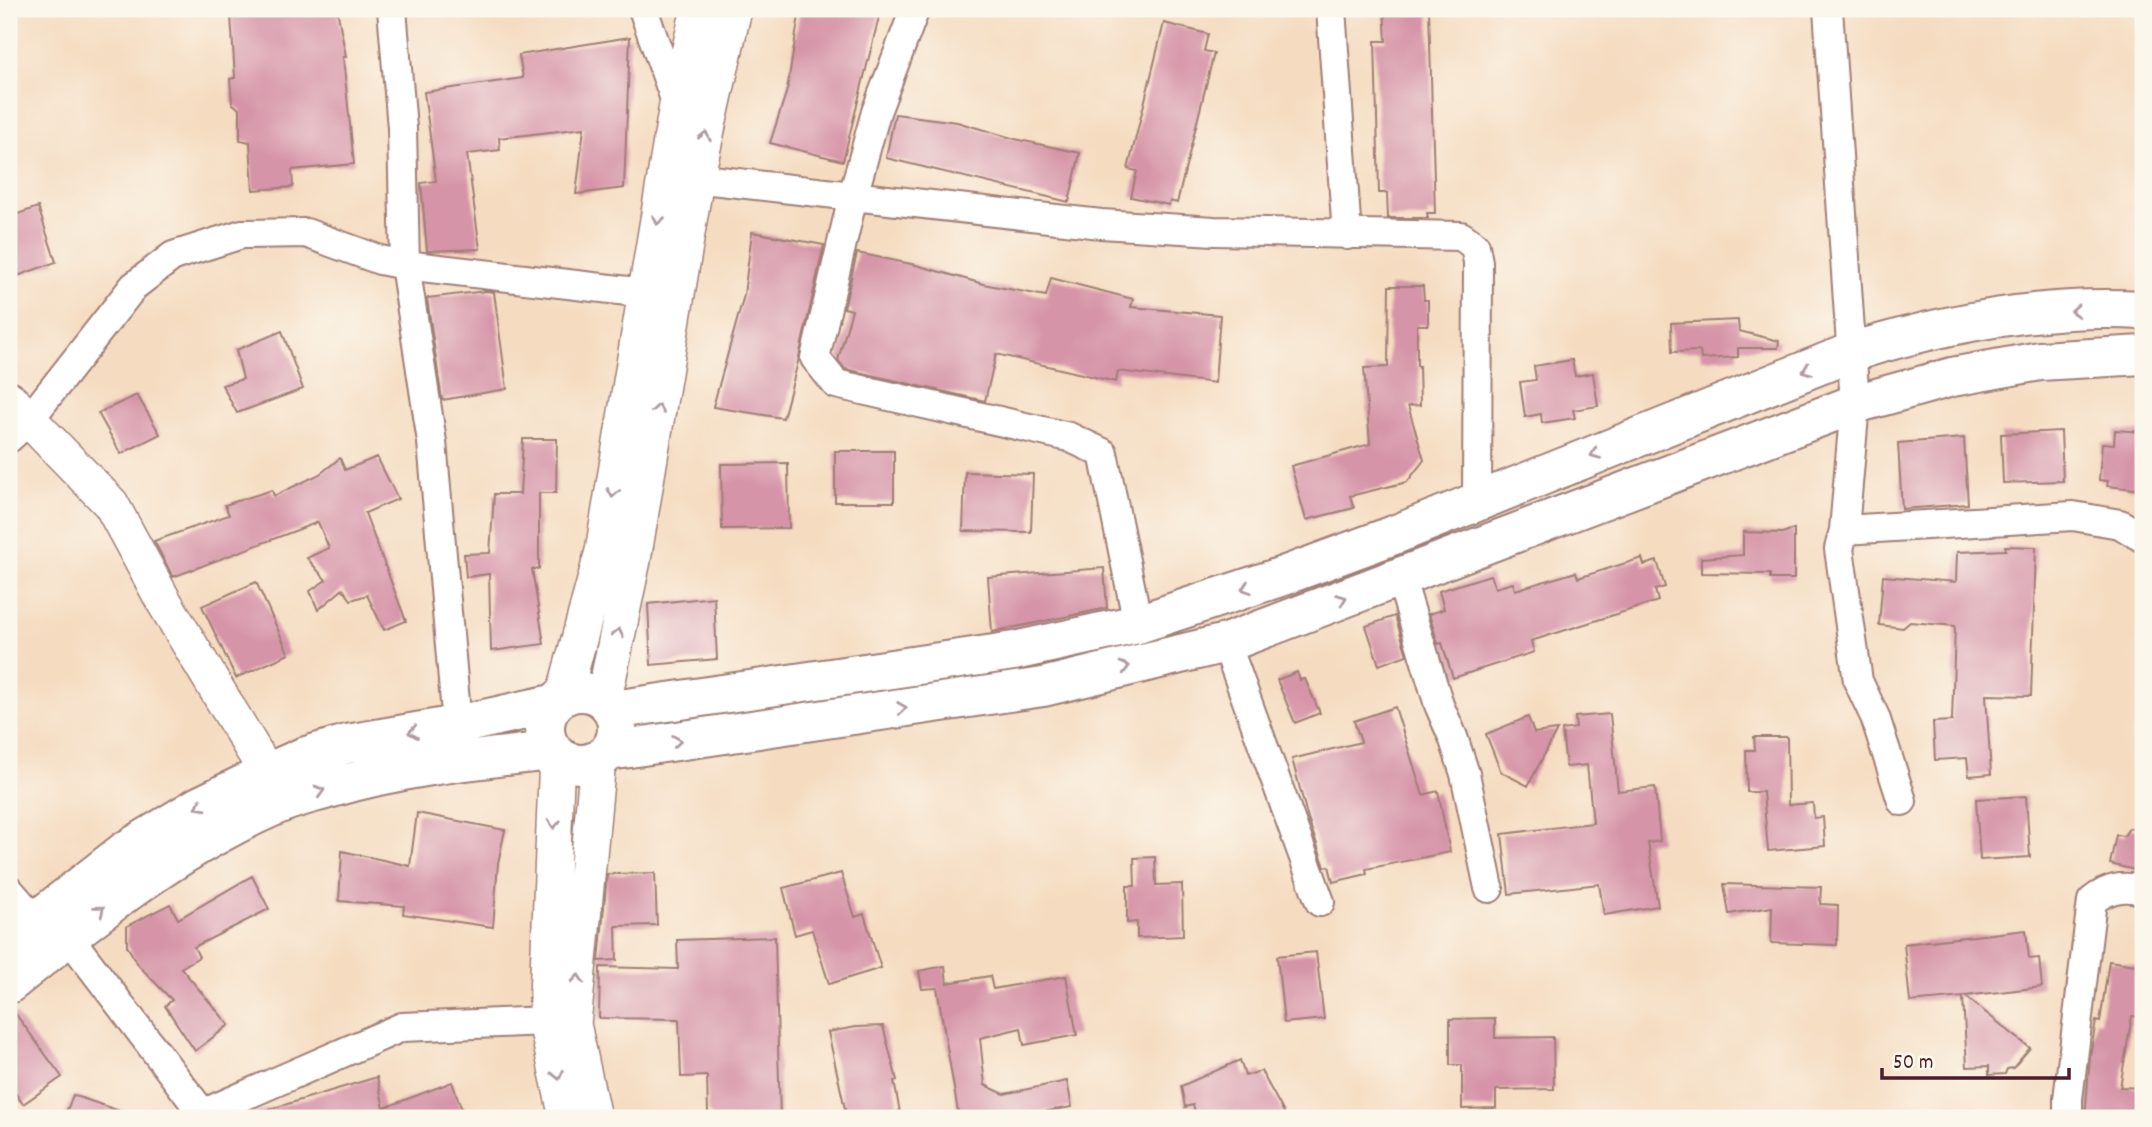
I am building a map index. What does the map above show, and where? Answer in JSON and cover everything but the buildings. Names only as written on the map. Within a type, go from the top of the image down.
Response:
[{"type":"main road","points":[[609,705],[1014,651],[1138,624],[1283,576],[1852,352],[1900,337],[2012,316],[2117,308],[2143,310]]},
{"type":"main road","points":[[558,700],[546,715],[546,739],[555,753],[570,763],[584,764],[603,755],[1043,687],[1226,643],[1855,404],[1952,377],[2040,361],[2143,355]]},
{"type":"main road","points":[[272,789],[303,757],[348,744],[457,725],[558,700],[577,691],[592,692],[609,705],[618,731],[603,755]]},
{"type":"main road","points":[[9,984],[37,933],[124,851],[199,806],[272,789],[352,782],[426,765],[555,753]]},
{"type":"street","points":[[392,9],[402,128],[405,265],[432,442],[457,725]]},
{"type":"street","points":[[643,9],[677,105]]},
{"type":"street","points":[[609,705],[633,560],[681,177],[677,105],[699,9]]},
{"type":"street","points":[[558,700],[603,551],[645,293],[734,9]]},
{"type":"street","points":[[915,9],[876,112],[853,196],[815,358],[836,384],[1069,437],[1103,453],[1138,624]]},
{"type":"street","points":[[1326,9],[1347,235]]},
{"type":"street","points":[[1828,9],[1855,404],[1844,530],[1839,549],[1858,681],[1875,717],[1902,801]]},
{"type":"street","points":[[681,177],[1101,224],[1214,231],[1461,236],[1475,246],[1478,262],[1477,501]]},
{"type":"street","points":[[272,789],[111,504],[15,419],[134,286],[173,256],[242,234],[306,233],[380,260],[405,265],[645,293]]},
{"type":"street","points":[[1844,530],[2073,516],[2120,524],[2143,538]]},
{"type":"street","points":[[1400,576],[1438,705],[1453,737],[1465,774],[1489,888]]},
{"type":"street","points":[[1226,643],[1320,902]]},
{"type":"street","points":[[555,753],[547,1021],[567,1118]]},
{"type":"street","points":[[593,1118],[573,1024],[603,755]]},
{"type":"street","points":[[2068,1118],[2092,901],[2104,891],[2128,886],[2143,890]]},
{"type":"street","points":[[9,890],[37,933],[201,1117],[402,1027],[547,1021]]}]
